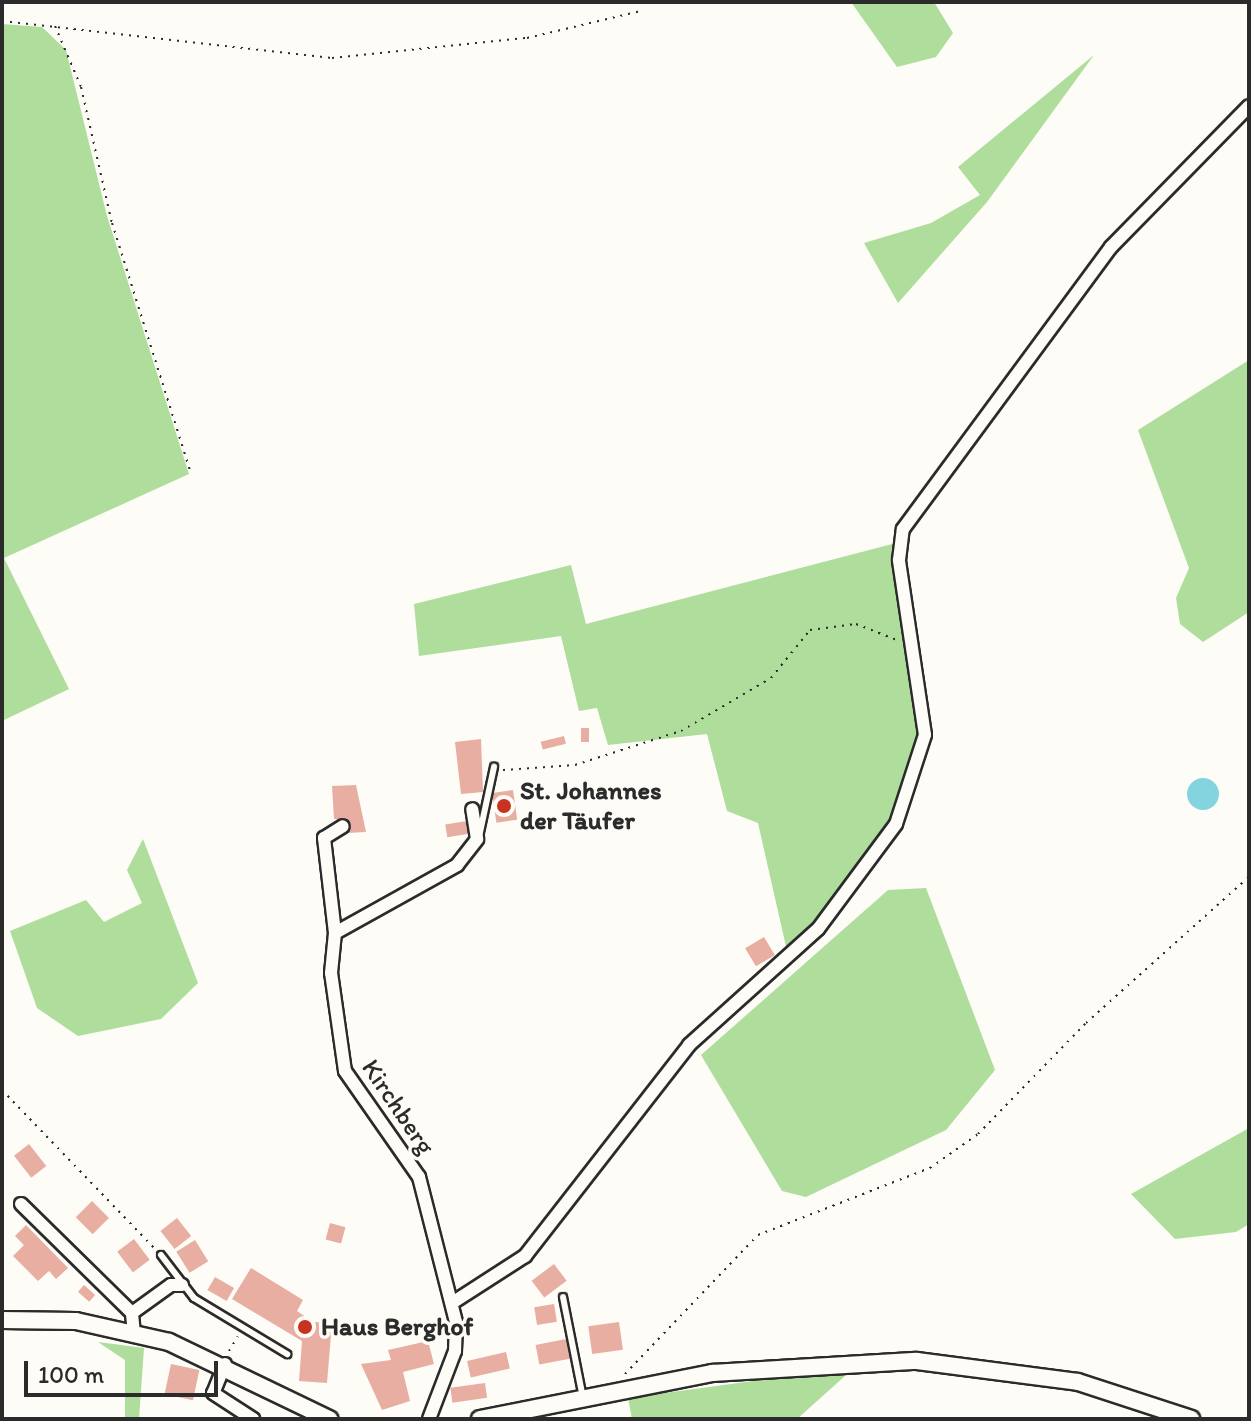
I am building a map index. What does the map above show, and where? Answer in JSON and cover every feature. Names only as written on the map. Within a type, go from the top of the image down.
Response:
[{"type":"street","points":[[452,1303],[525,1256],[689,1045],[818,929],[871,860],[920,764],[925,710],[899,560],[903,529],[1120,237],[1249,106]]},
{"type":"street","points":[[335,933],[457,865],[477,839],[472,809]]},
{"type":"street","name":"Kirchberg","points":[[343,826],[324,838],[335,933],[331,973],[345,1071],[419,1177],[452,1303],[457,1342],[429,1419]]},
{"type":"street","points":[[21,1204],[132,1313],[134,1333]]},
{"type":"street","points":[[132,1313],[171,1285],[182,1285]]},
{"type":"street","points":[[2,1320],[76,1321],[134,1333],[227,1359],[329,1419]]},
{"type":"street","points":[[227,1359],[213,1393],[253,1419]]},
{"type":"street","points":[[480,1419],[610,1393],[754,1370],[961,1363],[1078,1382],[1191,1419]]},
{"type":"lane","points":[[477,839],[494,767]]},
{"type":"lane","points":[[161,1255],[182,1285],[242,1328],[287,1354]]},
{"type":"lane","points":[[563,1297],[583,1398]]},
{"type":"path","points":[[2,21],[332,58],[527,38],[641,11]]},
{"type":"path","points":[[54,25],[81,87],[112,223],[191,473]]},
{"type":"path","points":[[494,767],[518,774],[575,765],[681,731],[771,678],[810,630],[856,624],[916,648]]},
{"type":"path","points":[[610,1393],[758,1235],[906,1179],[978,1134],[1086,1023],[1249,877]]},
{"type":"path","points":[[2,1090],[161,1255]]},
{"type":"path","points":[[227,1359],[242,1328]]},
{"type":"green space","points":[[851,2],[934,2],[953,33],[936,57],[897,67]]},
{"type":"green space","points":[[2,24],[42,27],[66,50],[107,216],[189,474],[4,558],[69,689],[2,721]]},
{"type":"green space","points":[[1094,55],[987,202],[898,303],[864,243],[931,223],[980,195],[958,167]]},
{"type":"green space","points":[[1249,360],[1249,612],[1203,642],[1180,624],[1176,598],[1189,568],[1138,430]]},
{"type":"green space","points":[[896,543],[923,735],[893,822],[816,927],[787,951],[758,823],[727,811],[707,734],[608,745],[597,708],[579,711],[561,636],[419,656],[414,604],[571,565],[586,624]]},
{"type":"green space","points":[[143,839],[198,983],[161,1019],[78,1036],[37,1008],[10,931],[86,900],[104,922],[142,903],[127,870]]},
{"type":"green space","points":[[926,888],[995,1070],[946,1130],[806,1197],[782,1191],[701,1055],[888,890]]},
{"type":"green space","points":[[1249,1128],[1249,1224],[1236,1232],[1175,1239],[1131,1194]]},
{"type":"green space","points":[[98,1342],[144,1348],[139,1419],[125,1419],[125,1360]]},
{"type":"green space","points":[[855,1367],[797,1419],[632,1419],[628,1398]]},
{"type":"water","points":[[1203,778],[1214,783],[1219,794],[1214,805],[1203,810],[1192,805],[1187,794],[1192,783]]},
{"type":"building","points":[[581,728],[589,728],[589,742],[581,742]]},
{"type":"building","points":[[564,736],[566,744],[543,750],[541,742]]},
{"type":"building","points":[[481,739],[483,792],[461,794],[455,742]]},
{"type":"building","points":[[356,785],[366,832],[347,833],[346,819],[334,819],[332,786]]},
{"type":"building","name":"St. Johannes der Täufer","points":[[513,790],[517,820],[496,823],[492,793]]},
{"type":"building","points":[[467,821],[469,834],[447,837],[445,824]]},
{"type":"building","points":[[764,937],[775,955],[756,966],[745,948]]},
{"type":"building","points":[[29,1144],[46,1166],[31,1178],[14,1156]]},
{"type":"building","points":[[92,1201],[109,1218],[93,1234],[76,1217]]},
{"type":"building","points":[[177,1218],[191,1236],[175,1249],[160,1231]]},
{"type":"building","points":[[330,1223],[345,1227],[341,1244],[326,1239]]},
{"type":"building","points":[[26,1225],[68,1268],[56,1279],[49,1271],[38,1281],[13,1256],[24,1245],[15,1236]]},
{"type":"building","points":[[134,1239],[150,1260],[133,1272],[117,1252]]},
{"type":"building","points":[[195,1240],[208,1261],[190,1273],[176,1252]]},
{"type":"building","points":[[554,1264],[567,1281],[544,1298],[532,1281]]},
{"type":"building","name":"Haus Berghof","points":[[251,1268],[303,1300],[297,1311],[313,1322],[332,1323],[327,1383],[299,1381],[302,1341],[232,1299]]},
{"type":"building","points":[[215,1277],[234,1288],[227,1301],[208,1290]]},
{"type":"building","points":[[84,1285],[95,1295],[89,1302],[78,1292]]},
{"type":"building","points":[[554,1304],[557,1322],[537,1325],[534,1307]]},
{"type":"building","points":[[619,1322],[623,1350],[592,1354],[588,1326]]},
{"type":"building","points":[[566,1339],[570,1359],[539,1365],[536,1345]]},
{"type":"building","points":[[428,1341],[434,1364],[403,1372],[410,1401],[382,1410],[361,1364],[391,1360],[388,1350]]},
{"type":"building","points":[[506,1352],[510,1369],[471,1378],[467,1361]]},
{"type":"building","points":[[171,1364],[199,1370],[193,1400],[165,1394]]},
{"type":"building","points":[[485,1383],[487,1398],[452,1403],[450,1388]]},
{"type":"place","name":"St. Johannes der Täufer","points":[[504,806]]},
{"type":"place","name":"Haus Berghof","points":[[305,1327]]}]
